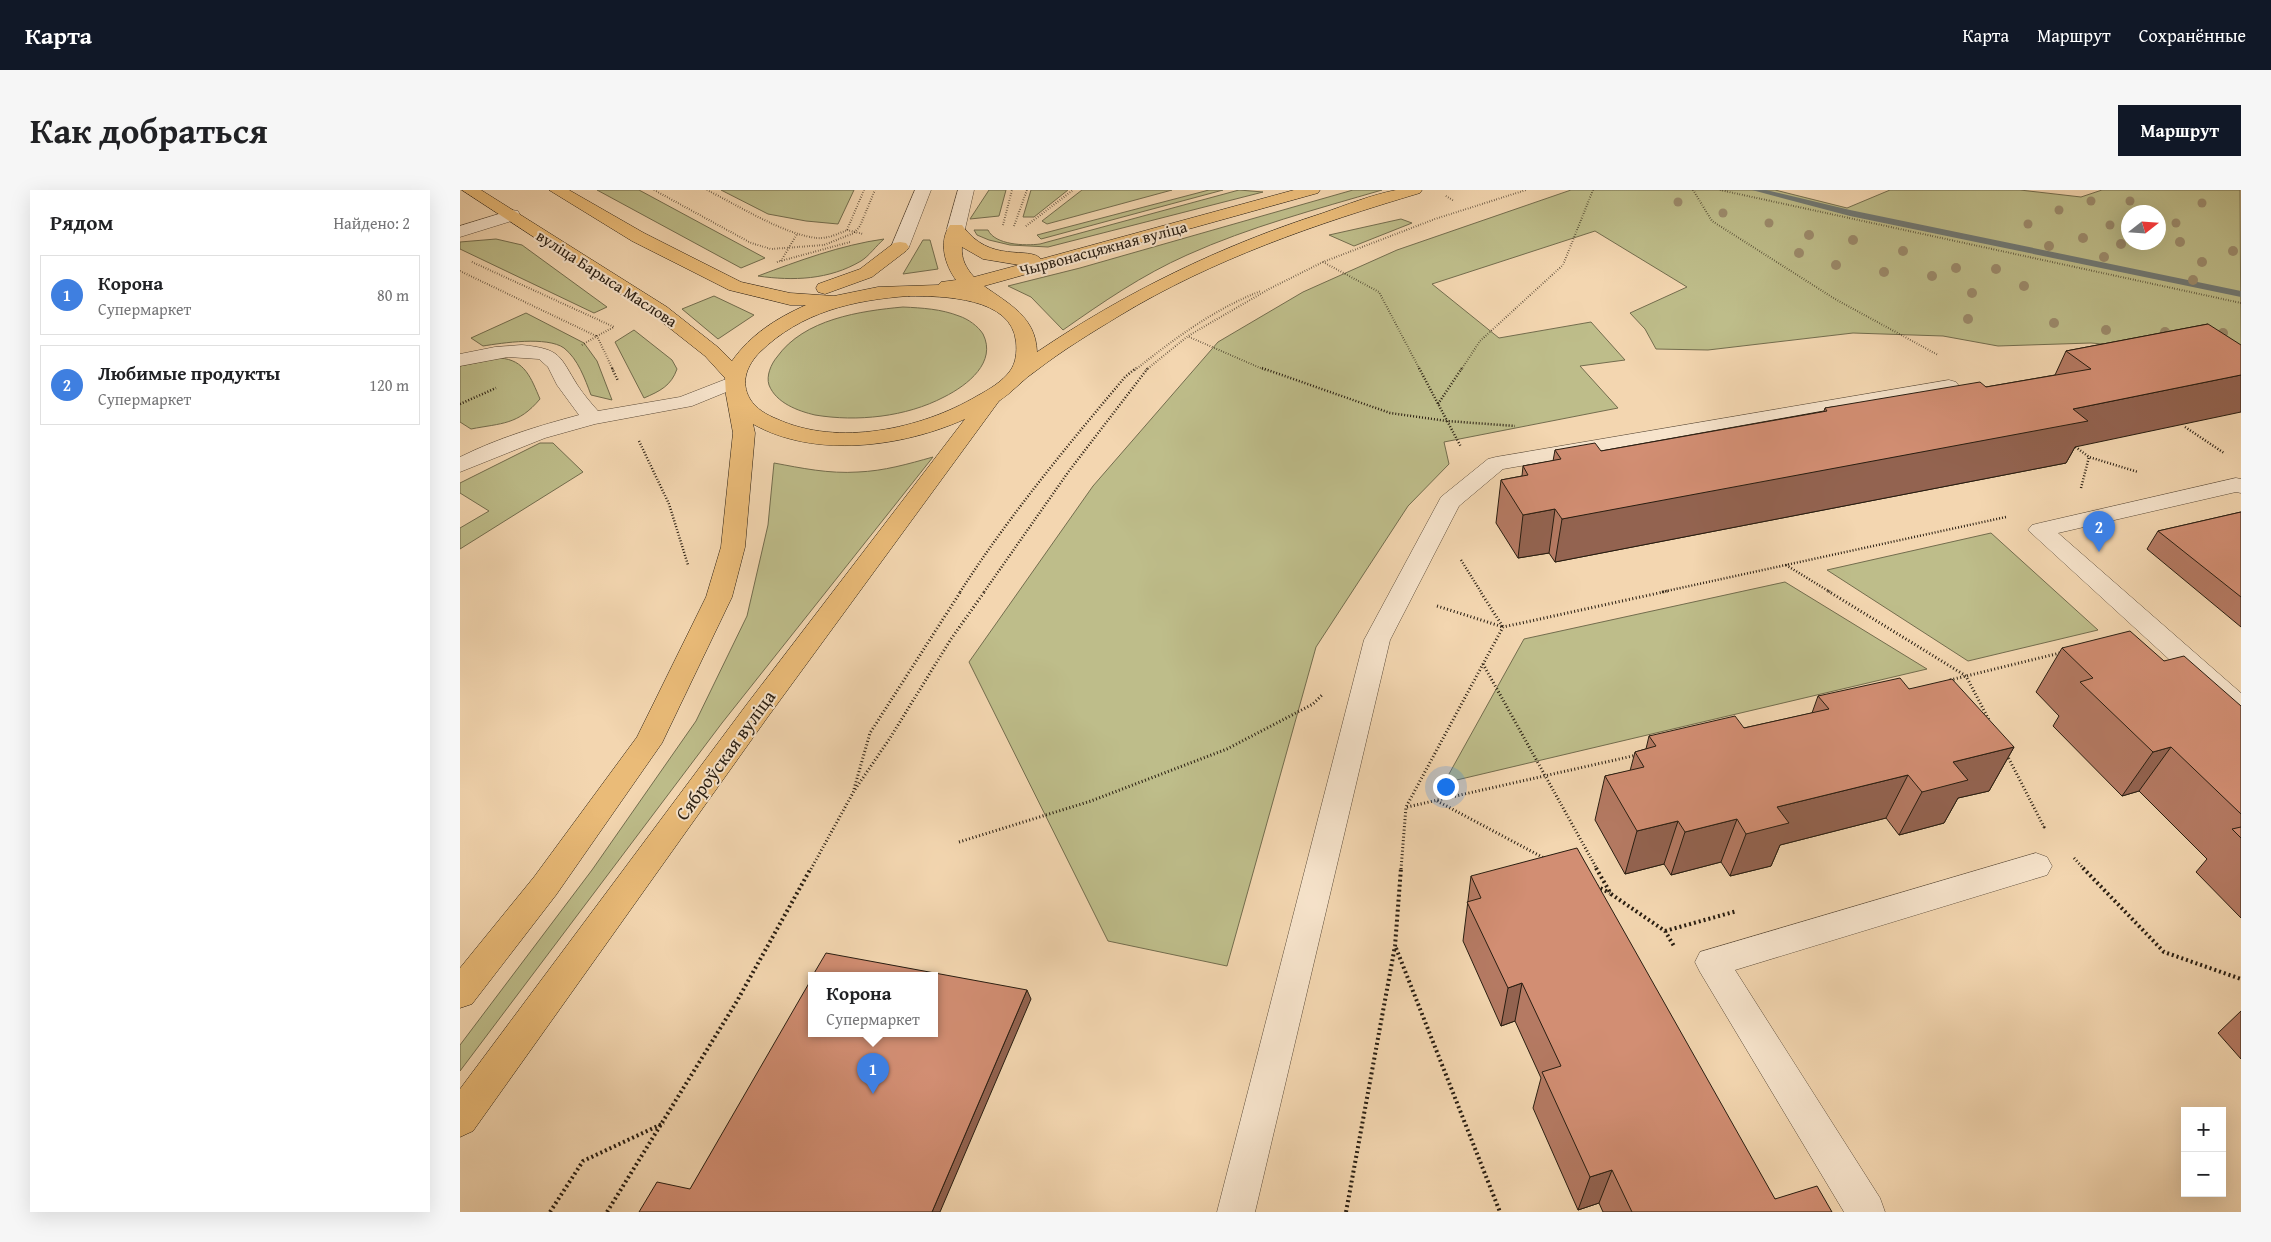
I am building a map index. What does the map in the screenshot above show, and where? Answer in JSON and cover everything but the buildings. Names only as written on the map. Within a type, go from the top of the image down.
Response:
[{"type":"main road","name":"вуліца Барыса Маслова","points":[[470,190],[660,310],[712,352],[735,384],[747,411],[770,426],[802,435],[842,438],[884,435],[927,426],[964,412],[995,394]]},
{"type":"main road","points":[[557,190],[638,237],[726,282],[775,296],[809,300],[891,291],[936,290],[965,294],[990,301],[1009,312]]},
{"type":"main road","name":"Чырвонасцяжная вуліца","points":[[891,291],[970,284],[1312,190]]},
{"type":"main road","points":[[995,394],[1020,371],[1114,310],[1207,263],[1296,227],[1414,190]]},
{"type":"main road","points":[[956,229],[967,245],[993,256],[1018,260],[1062,259]]},
{"type":"main road","points":[[956,229],[953,258],[962,276],[1009,312],[1024,329],[1028,349],[1020,371]]},
{"type":"main road","points":[[775,296],[815,291],[855,279],[877,266],[900,247]]},
{"type":"main road","points":[[460,993],[545,886],[648,743],[719,597],[732,547],[739,497],[744,433],[735,384],[741,360],[754,345],[772,330],[803,314],[858,296],[900,247]]},
{"type":"main road","name":"Сяброўская вуліца","points":[[460,1119],[757,712],[995,394]]},
{"type":"street","points":[[900,247],[922,190]]},
{"type":"street","points":[[956,229],[966,190]]},
{"type":"street","points":[[460,232],[512,215]]},
{"type":"street","points":[[460,360],[482,354],[524,351],[554,360],[568,388],[593,418]]},
{"type":"street","points":[[460,465],[537,433],[593,418],[632,413],[685,402],[735,384]]},
{"type":"street","points":[[1236,1212],[1377,640],[1449,502],[1496,464],[1949,386]]},
{"type":"street","points":[[2241,486],[2236,485],[2040,530],[2241,709]]},
{"type":"street","points":[[1866,1212],[1712,962],[2036,866]]},
{"type":"path","points":[[654,190],[751,243],[771,249],[787,250],[824,245],[854,233],[860,226],[875,190]]},
{"type":"path","points":[[708,190],[797,234],[810,238],[828,238],[846,230],[864,190]]},
{"type":"path","points":[[1003,225],[1012,190]]},
{"type":"path","points":[[1027,190],[1014,227],[1022,230],[1073,190]]},
{"type":"path","points":[[1514,194],[1520,190]]},
{"type":"path","points":[[607,1212],[738,1002],[854,791],[890,738],[951,639],[1075,463],[1142,373],[1188,336],[1269,289],[1323,262],[1436,219],[1526,190]]},
{"type":"path","points":[[1438,404],[1480,341],[1563,265],[1592,190]]},
{"type":"path","points":[[1692,190],[1712,221],[1835,299],[1938,355]]},
{"type":"path","points":[[1720,190],[2241,303]]},
{"type":"path","points":[[846,230],[870,235]]},
{"type":"path","points":[[797,234],[781,261],[834,247]]},
{"type":"path","points":[[469,260],[614,327],[597,336]]},
{"type":"path","points":[[1323,262],[1379,292]]},
{"type":"path","points":[[460,271],[597,336],[632,413],[639,445],[669,504],[689,569]]},
{"type":"path","points":[[854,791],[870,733],[985,553],[1064,449],[1125,377],[1173,340],[1232,302],[1269,289]]},
{"type":"path","points":[[1188,336],[1270,372],[1390,413],[1447,421],[1522,426]]},
{"type":"path","points":[[2185,427],[2225,454]]},
{"type":"path","points":[[1460,447],[1480,476]]},
{"type":"path","points":[[2079,493],[2089,457]]},
{"type":"path","points":[[1400,594],[1503,628],[2011,516]]},
{"type":"path","points":[[1460,558],[1503,628]]},
{"type":"path","points":[[1786,565],[1966,676],[1994,729]]},
{"type":"path","points":[[1346,1212],[1395,946],[1406,807],[1503,628]]},
{"type":"path","points":[[1946,680],[2067,651]]},
{"type":"path","points":[[1483,664],[1544,777],[1611,894]]},
{"type":"path","points":[[959,842],[1091,801],[1228,749],[1313,704],[1325,691]]},
{"type":"path","points":[[2003,747],[2044,826],[2050,832]]},
{"type":"path","points":[[1406,807],[1640,754]]},
{"type":"path","points":[[1436,801],[1550,862]]},
{"type":"path","points":[[2035,829],[2044,826]]},
{"type":"path","points":[[2072,856],[2164,952],[2241,979]]},
{"type":"path","points":[[1594,885],[1611,894],[1665,931],[1676,948]]},
{"type":"path","points":[[1665,931],[1741,910]]},
{"type":"path","points":[[1395,946],[1500,1212]]},
{"type":"path","points":[[550,1212],[583,1161],[664,1122]]},
{"type":"shaded area","points":[[597,190],[639,190],[765,258],[741,268]]},
{"type":"shaded area","points":[[721,190],[854,190],[838,224],[806,221],[768,214]]},
{"type":"shaded area","points":[[989,190],[1006,190],[999,216],[970,219]]},
{"type":"shaded area","points":[[1031,190],[1068,190],[1034,217],[1023,217]]},
{"type":"shaded area","points":[[1082,190],[1172,190],[1047,224],[1042,221]]},
{"type":"shaded area","points":[[1209,190],[1223,190],[1041,239],[1037,235]]},
{"type":"shaded area","points":[[1239,190],[1263,192],[1048,247],[1010,245],[977,235],[974,230],[988,230],[997,239],[1004,242],[1027,245],[1040,244]]},
{"type":"shaded area","points":[[1353,190],[1382,190],[1259,227],[1187,255],[1139,280],[1063,330],[1031,297],[1008,286],[1080,268]]},
{"type":"shaded area","points":[[1571,190],[1775,190],[1847,208],[1890,190],[2020,190],[2081,197],[2102,190],[2240,190],[2241,356],[2091,343],[1998,346],[1943,336],[1853,333],[1708,350],[1656,349],[1645,329],[1630,313],[1687,287],[1595,231],[1432,284],[1499,338],[1591,322],[1625,360],[1580,366],[1618,408],[1444,442],[1449,464],[1408,506],[1316,647],[1227,966],[1108,941],[969,662],[1093,486],[1218,342],[1303,292],[1397,250]]},
{"type":"shaded area","points":[[1401,219],[1412,223],[1354,246],[1329,235]]},
{"type":"shaded area","points":[[496,239],[522,245],[607,307],[594,313],[460,249],[460,242]]},
{"type":"shaded area","points":[[884,239],[861,261],[836,272],[811,278],[758,276],[836,249]]},
{"type":"shaded area","points":[[923,240],[930,240],[938,269],[903,274]]},
{"type":"shaded area","points":[[714,296],[754,315],[718,339],[682,309]]},
{"type":"shaded area","points":[[903,307],[945,312],[966,319],[978,328],[983,334],[986,354],[978,372],[953,392],[929,404],[898,413],[864,418],[831,417],[808,413],[788,405],[772,391],[768,378],[773,363],[788,344],[802,334],[834,319],[869,311]]},
{"type":"shaded area","points":[[526,313],[584,343],[597,361],[612,400],[591,395],[573,358],[564,348],[556,344],[524,341],[483,346],[471,338]]},
{"type":"shaded area","points":[[634,330],[672,360],[677,369],[668,384],[644,398],[615,342]]},
{"type":"shaded area","points":[[500,358],[516,362],[526,371],[540,399],[524,414],[509,422],[471,429],[460,422],[460,366]]},
{"type":"shaded area","points":[[540,443],[553,443],[583,472],[460,549],[460,528],[489,511],[460,493],[460,483]]},
{"type":"shaded area","points":[[933,457],[722,723],[460,1071],[460,1045],[592,870],[696,721],[747,616],[768,525],[774,463],[805,469],[858,472],[887,469]]},
{"type":"shaded area","points":[[1991,533],[2098,630],[1968,661],[1827,570]]},
{"type":"shaded area","points":[[1785,582],[1927,669],[1444,783],[1524,639]]},
{"type":"waterway","points":[[1756,190],[1850,213],[2241,294]]},
{"type":"place","name":"Любимые продукты","points":[[2099,552]]},
{"type":"place","name":"Корона","points":[[873,1094]]}]
